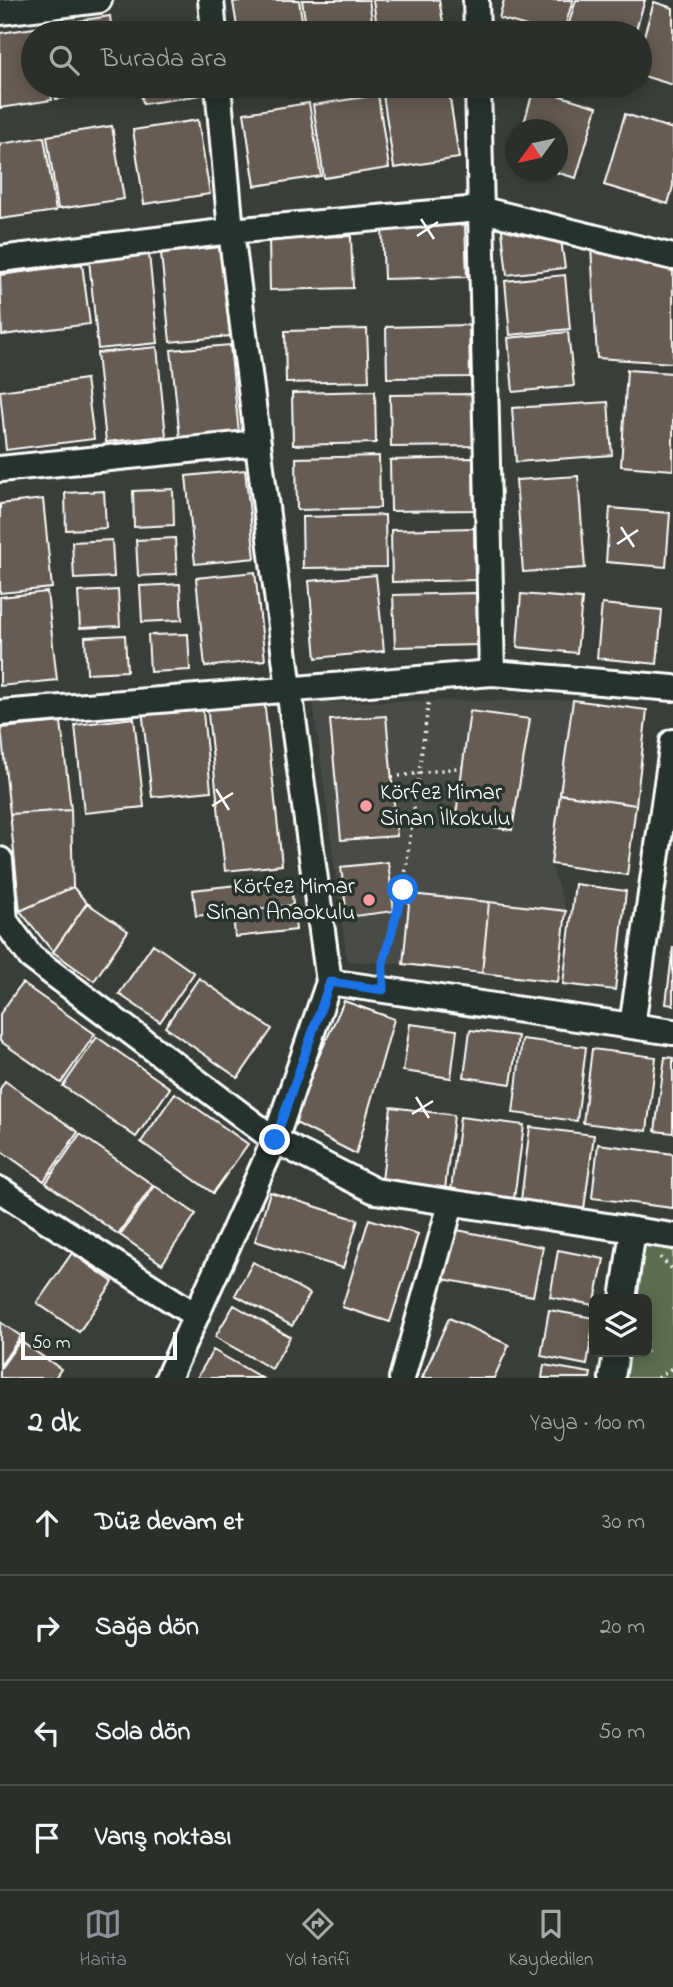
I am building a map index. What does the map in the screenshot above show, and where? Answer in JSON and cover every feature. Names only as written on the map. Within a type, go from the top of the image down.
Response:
[{"type":"street","points":[[0,12],[99,0]]},
{"type":"street","points":[[211,0],[213,21]]},
{"type":"street","points":[[476,0],[477,21]]},
{"type":"street","points":[[168,1378],[275,1140],[330,982],[289,689],[231,231],[219,98]]},
{"type":"street","points":[[478,98],[492,673]]},
{"type":"street","points":[[0,259],[231,231],[479,209],[673,257]]},
{"type":"street","points":[[0,469],[258,443]]},
{"type":"street","points":[[0,713],[492,673],[673,688]]},
{"type":"street","points":[[632,1026],[673,742]]},
{"type":"street","points":[[0,860],[5,920],[31,957],[275,1140],[375,1191],[673,1236]]},
{"type":"street","points":[[330,982],[673,1032]]},
{"type":"street","points":[[0,1190],[195,1315]]},
{"type":"street","points":[[402,1378],[451,1204]]},
{"type":"street","points":[[624,1294],[633,1230]]},
{"type":"street","points":[[612,1378],[615,1357]]},
{"type":"path","points":[[383,990],[383,963],[403,890],[420,772],[429,701],[427,678]]},
{"type":"path","points":[[392,777],[463,767]]},
{"type":"path","points":[[391,888],[403,890]]},
{"type":"path","points":[[658,1378],[673,1367]]},
{"type":"shaded area","points":[[573,700],[551,864],[566,911],[410,894],[403,964],[347,961],[313,702]]},
{"type":"green space","points":[[633,1230],[673,1236],[673,1378],[612,1378],[615,1357],[652,1357],[652,1294],[624,1294]]},
{"type":"building","points":[[299,0],[302,21],[236,21],[233,2]]},
{"type":"building","points":[[302,0],[369,0],[372,21],[305,21]]},
{"type":"building","points":[[373,0],[439,0],[443,21],[376,21]]},
{"type":"building","points":[[504,0],[573,0],[567,21],[509,21],[499,18]]},
{"type":"building","points":[[576,0],[645,0],[639,21],[570,21]]},
{"type":"building","points":[[654,2],[673,8],[673,85],[652,79],[652,21],[648,21]]},
{"type":"building","points":[[110,16],[111,21],[78,21]]},
{"type":"building","points":[[21,30],[21,98],[52,100],[0,108],[0,33]]},
{"type":"building","points":[[142,98],[182,98],[143,104]]},
{"type":"building","points":[[358,98],[378,98],[389,168],[324,178],[313,105]]},
{"type":"building","points":[[383,98],[450,98],[459,158],[394,168]]},
{"type":"building","points":[[531,98],[567,98],[597,107],[576,178],[568,176],[568,119],[525,119]]},
{"type":"building","points":[[309,103],[321,176],[255,186],[244,113]]},
{"type":"building","points":[[625,114],[673,129],[673,186],[668,204],[604,185]]},
{"type":"building","points":[[198,120],[210,194],[144,204],[133,130]]},
{"type":"building","points":[[112,126],[124,199],[58,209],[47,136]]},
{"type":"building","points":[[44,137],[56,211],[0,219],[0,144]]},
{"type":"building","points":[[501,222],[561,240],[565,268],[507,275]]},
{"type":"building","points":[[465,225],[467,277],[384,279],[382,227]]},
{"type":"building","points":[[351,236],[353,288],[270,290],[269,238]]},
{"type":"building","points":[[591,245],[673,264],[673,363],[597,358]]},
{"type":"building","points":[[221,247],[230,336],[170,342],[161,253]]},
{"type":"building","points":[[149,254],[158,343],[98,349],[89,260]]},
{"type":"building","points":[[82,264],[90,324],[2,335],[0,275]]},
{"type":"building","points":[[565,275],[570,329],[510,335],[505,281]]},
{"type":"building","points":[[469,325],[470,377],[387,378],[386,327]]},
{"type":"building","points":[[367,329],[369,381],[286,383],[285,331]]},
{"type":"building","points":[[568,332],[574,386],[513,392],[508,338]]},
{"type":"building","points":[[230,345],[239,433],[180,439],[171,350]]},
{"type":"building","points":[[157,347],[166,436],[106,442],[97,353]]},
{"type":"building","points":[[627,370],[673,373],[673,470],[621,466]]},
{"type":"building","points":[[86,379],[94,439],[6,450],[0,391]]},
{"type":"building","points":[[375,391],[376,443],[293,445],[292,393]]},
{"type":"building","points":[[473,394],[474,446],[391,447],[390,395]]},
{"type":"building","points":[[608,402],[612,455],[516,462],[512,408]]},
{"type":"building","points":[[379,456],[380,508],[297,510],[296,458]]},
{"type":"building","points":[[473,458],[474,510],[391,511],[390,460]]},
{"type":"building","points":[[245,470],[255,558],[195,564],[186,476]]},
{"type":"building","points":[[578,476],[585,568],[523,572],[516,480]]},
{"type":"building","points":[[173,489],[174,525],[134,527],[133,491]]},
{"type":"building","points":[[104,491],[106,528],[66,530],[65,493]]},
{"type":"building","points":[[43,499],[52,588],[0,593],[0,504]]},
{"type":"building","points":[[610,508],[670,513],[666,567],[606,562]]},
{"type":"building","points":[[385,515],[386,567],[303,568],[302,517]]},
{"type":"building","points":[[474,528],[475,580],[392,582],[391,530]]},
{"type":"building","points":[[175,538],[177,574],[138,576],[136,540]]},
{"type":"building","points":[[112,540],[114,577],[74,579],[72,542]]},
{"type":"building","points":[[255,572],[265,660],[205,667],[196,578]]},
{"type":"building","points":[[376,575],[384,651],[316,658],[309,581]]},
{"type":"building","points":[[180,584],[182,620],[142,622],[140,586]]},
{"type":"building","points":[[118,590],[120,626],[80,628],[78,592]]},
{"type":"building","points":[[47,592],[57,680],[0,686],[0,597]]},
{"type":"building","points":[[476,593],[478,645],[395,647],[393,595]]},
{"type":"building","points":[[521,594],[582,599],[577,653],[517,647]]},
{"type":"building","points":[[602,604],[662,610],[657,664],[597,658]]},
{"type":"building","points":[[188,634],[190,670],[150,672],[148,635]]},
{"type":"building","points":[[125,635],[127,671],[87,673],[85,637]]},
{"type":"building","points":[[264,699],[282,865],[225,871],[207,705]]},
{"type":"building","points":[[573,700],[647,710],[636,805],[560,794]]},
{"type":"building","points":[[202,703],[211,791],[152,797],[142,709]]},
{"type":"building","points":[[470,711],[530,719],[512,830],[455,822]]},
{"type":"building","name":"Körfez Mimar Sinan İlkokulu","points":[[386,716],[397,836],[341,840],[330,720]]},
{"type":"building","points":[[134,718],[144,807],[84,813],[75,725]]},
{"type":"building","points":[[61,722],[71,810],[10,814],[1,728]]},
{"type":"building","points":[[560,794],[636,805],[627,875],[551,864]]},
{"type":"building","points":[[71,810],[73,887],[20,911],[10,814]]},
{"type":"building","name":"Körfez Mimar Sinan Anaokulu","points":[[388,862],[394,911],[347,917],[341,867]]},
{"type":"building","points":[[291,879],[293,905],[196,916],[193,890]]},
{"type":"building","points":[[575,884],[626,891],[615,990],[563,984]]},
{"type":"building","points":[[73,887],[87,903],[53,952],[20,911]]},
{"type":"building","points":[[410,894],[489,902],[482,973],[403,964]]},
{"type":"building","points":[[489,902],[566,911],[558,982],[482,973]]},
{"type":"building","points":[[87,903],[128,931],[94,981],[53,952]]},
{"type":"building","points":[[293,905],[296,930],[235,937],[233,912]]},
{"type":"building","points":[[153,944],[194,973],[160,1022],[119,994]]},
{"type":"building","points":[[673,947],[673,1005],[666,1004]]},
{"type":"building","points":[[199,978],[272,1029],[238,1078],[165,1027]]},
{"type":"building","points":[[22,983],[95,1034],[61,1083],[0,1041],[0,1014]]},
{"type":"building","points":[[344,1001],[394,1019],[356,1154],[290,1120]]},
{"type":"building","points":[[410,1024],[457,1030],[451,1078],[403,1071]]},
{"type":"building","points":[[470,1030],[518,1036],[511,1084],[464,1077]]},
{"type":"building","points":[[97,1037],[170,1088],[136,1137],[63,1086]]},
{"type":"building","points":[[522,1039],[586,1047],[577,1121],[513,1113]]},
{"type":"building","points":[[592,1049],[656,1057],[647,1131],[583,1123]]},
{"type":"building","points":[[665,1057],[673,1058],[673,1133],[655,1131]]},
{"type":"building","points":[[5,1081],[78,1132],[44,1181],[0,1150],[0,1089]]},
{"type":"building","points":[[175,1093],[248,1144],[213,1193],[141,1142]]},
{"type":"building","points":[[391,1107],[454,1115],[445,1189],[382,1180]]},
{"type":"building","points":[[460,1117],[524,1125],[514,1199],[451,1191]]},
{"type":"building","points":[[530,1127],[594,1135],[584,1209],[521,1200]]},
{"type":"building","points":[[80,1134],[153,1185],[118,1234],[46,1183]]},
{"type":"building","points":[[598,1144],[673,1154],[673,1208],[592,1198]]},
{"type":"building","points":[[155,1186],[196,1214],[162,1264],[120,1235]]},
{"type":"building","points":[[270,1192],[358,1220],[343,1268],[255,1241]]},
{"type":"building","points":[[369,1219],[418,1234],[390,1322],[342,1307]]},
{"type":"building","points":[[452,1229],[543,1247],[533,1296],[443,1279]]},
{"type":"building","points":[[558,1250],[604,1259],[596,1294],[589,1294],[589,1304],[550,1297]]},
{"type":"building","points":[[72,1253],[113,1282],[79,1332],[37,1303]]},
{"type":"building","points":[[253,1262],[310,1294],[292,1326],[235,1295]]},
{"type":"building","points":[[234,1305],[290,1337],[272,1369],[215,1337]]},
{"type":"building","points":[[549,1310],[589,1317],[587,1365],[541,1356]]},
{"type":"building","points":[[449,1318],[509,1345],[494,1378],[422,1378]]},
{"type":"building","points":[[0,1322],[21,1336],[0,1366]]},
{"type":"building","points":[[20,1341],[61,1369],[55,1378],[0,1378],[0,1369]]},
{"type":"building","points":[[213,1350],[262,1378],[197,1378]]},
{"type":"building","points":[[544,1365],[591,1373],[590,1378],[542,1378]]},
{"type":"place","name":"Körfez Mimar Sinan İlkokulu","points":[[366,806]]},
{"type":"place","name":"Körfez Mimar Sinan Anaokulu","points":[[369,900]]},
{"type":"route","points":[[275,1140],[330,982],[383,990],[383,963],[388,938],[403,890]]}]
